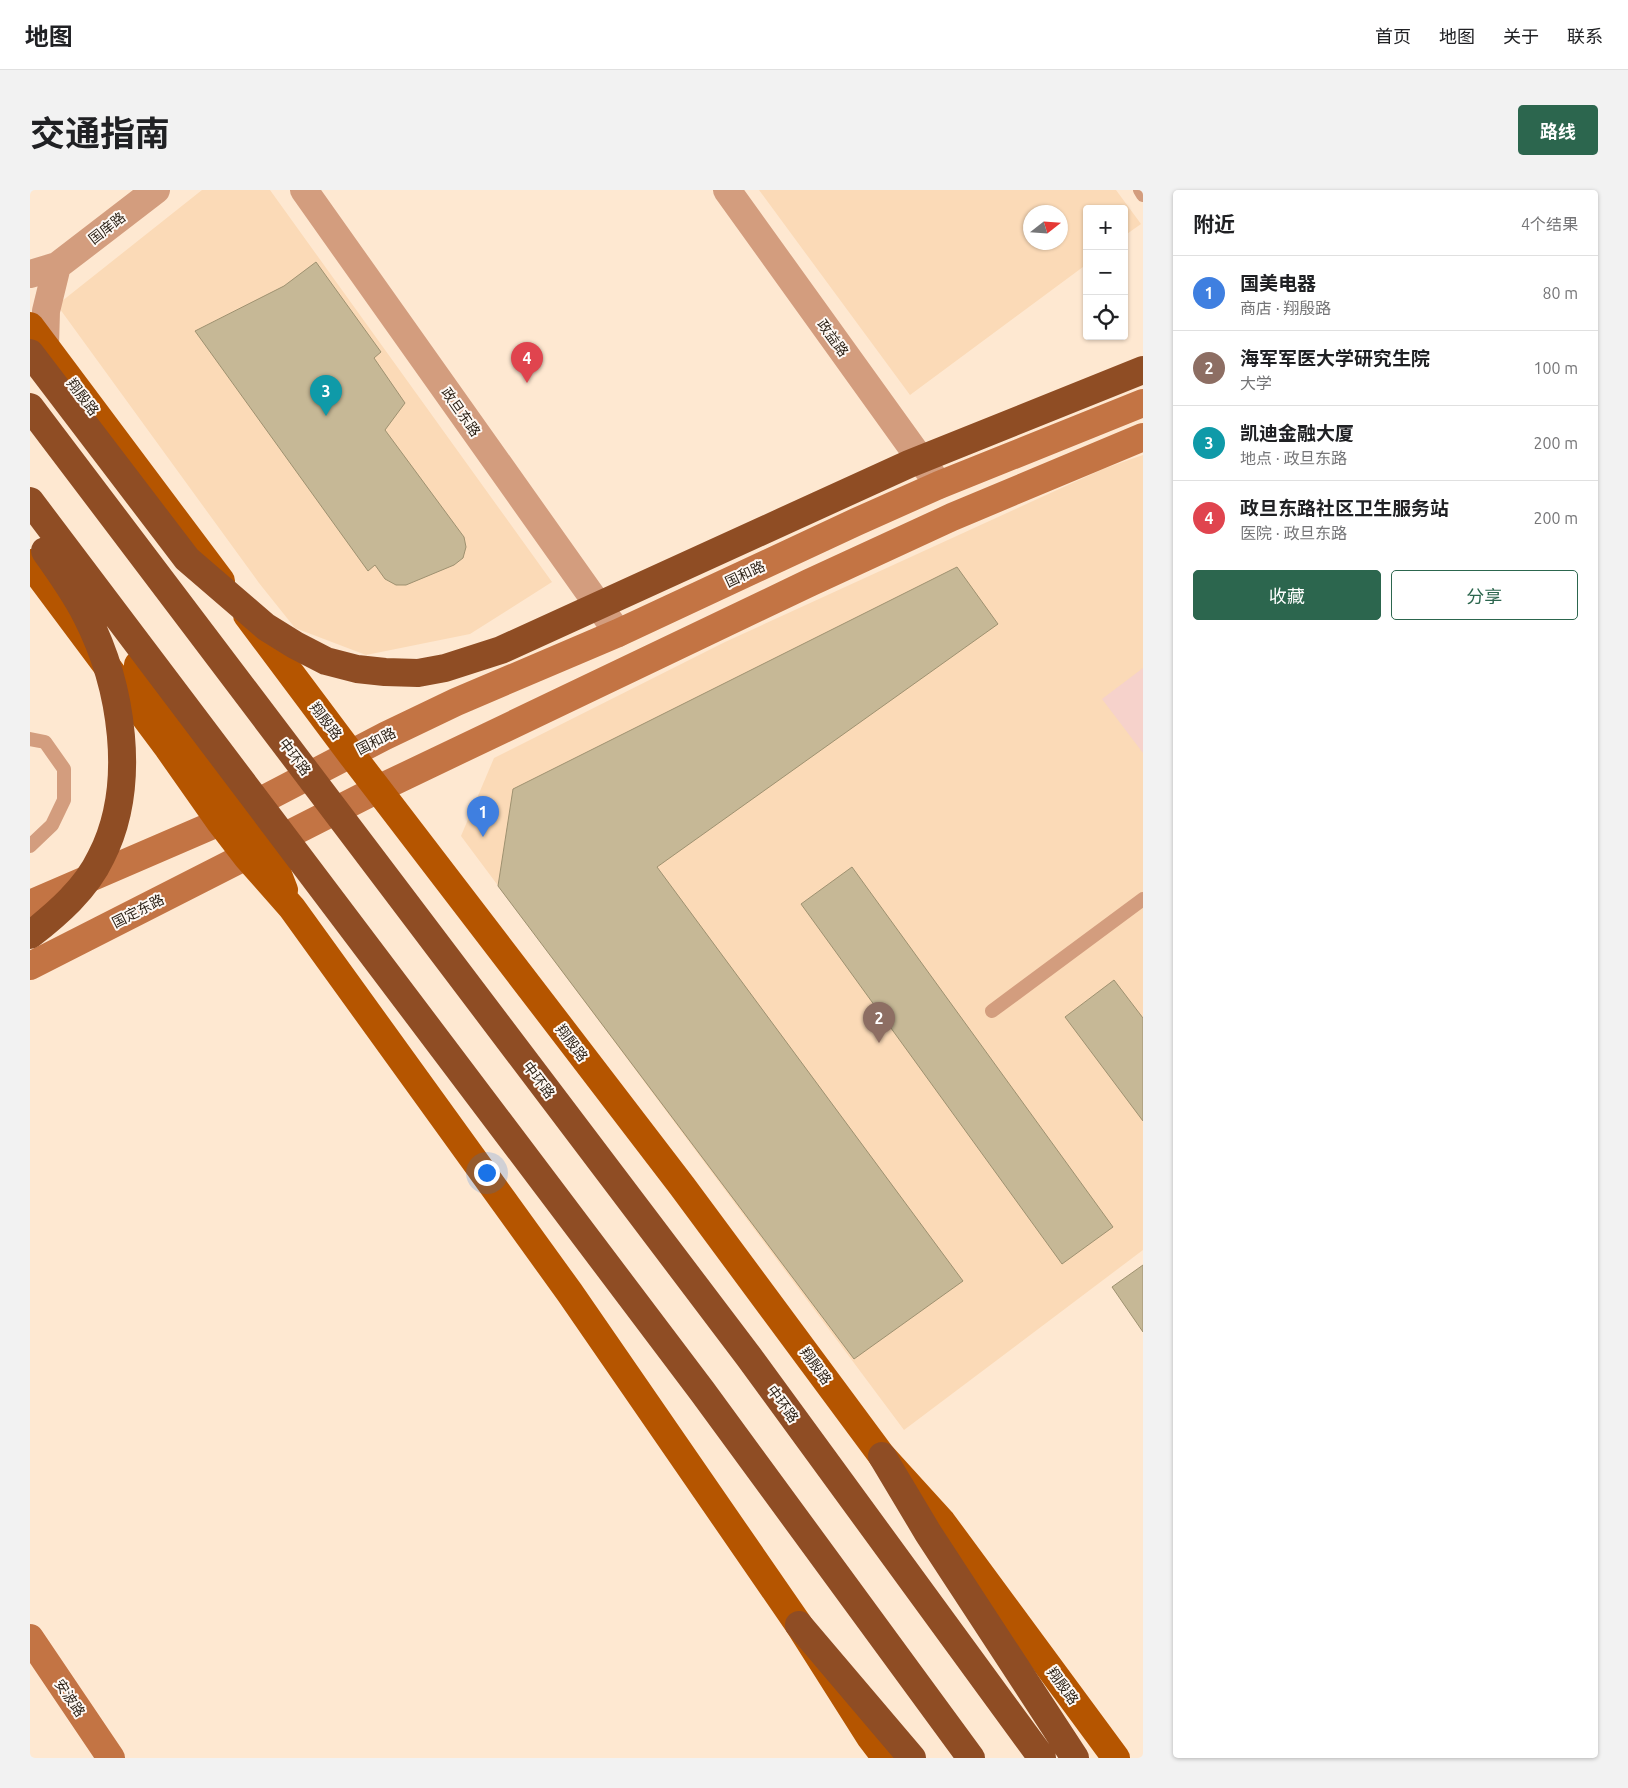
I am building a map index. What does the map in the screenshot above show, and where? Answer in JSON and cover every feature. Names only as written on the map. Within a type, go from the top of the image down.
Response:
[{"type":"highway","points":[[35,342],[187,558],[266,627],[326,661],[357,669],[418,673],[444,668],[501,650],[910,464],[1143,370]]},
{"type":"highway","name":"中环路","points":[[30,407],[749,1357],[1042,1758]]},
{"type":"highway","points":[[30,501],[702,1391],[971,1758]]},
{"type":"highway","points":[[30,530],[72,591],[86,615],[101,650],[113,689],[120,727],[122,762],[121,795],[113,828],[101,858],[83,885],[57,914],[30,935]]},
{"type":"highway","points":[[882,1456],[928,1533],[1075,1758]]},
{"type":"highway","points":[[799,1625],[912,1758]]},
{"type":"main road","name":"翔殷路","points":[[35,342],[682,1186],[882,1456],[942,1522],[1116,1758]]},
{"type":"main road","points":[[30,516],[231,816],[257,851],[292,908],[570,1293],[799,1625],[870,1737],[886,1758]]},
{"type":"main road","points":[[30,563],[168,748],[231,816]]},
{"type":"street","name":"国庠路","points":[[30,274],[57,266],[156,190]]},
{"type":"street","name":"政旦东路","points":[[304,190],[618,633]]},
{"type":"street","name":"政益路","points":[[727,190],[939,486]]},
{"type":"street","points":[[35,342],[46,311],[57,266]]},
{"type":"street","name":"国和路","points":[[30,904],[231,816],[456,702],[618,633],[856,522],[1143,402]]},
{"type":"street","points":[[378,789],[952,517],[1143,437]]},
{"type":"street","name":"国定东路","points":[[30,966],[378,789]]},
{"type":"street","name":"安波路","points":[[30,1638],[111,1758]]},
{"type":"lane","points":[[1140,190],[1143,195]]},
{"type":"lane","points":[[30,739],[45,742],[64,769],[64,800],[52,825],[30,846]]},
{"type":"lane","points":[[992,1010],[1143,899]]},
{"type":"shaded area","points":[[202,190],[270,190],[552,582],[470,634],[366,655],[295,628],[259,583],[57,305]]},
{"type":"shaded area","points":[[759,190],[1116,190],[1127,205],[1083,205],[1083,267],[910,395]]},
{"type":"shaded area","points":[[1128,206],[1141,224],[1128,233]]},
{"type":"shaded area","points":[[1143,455],[1143,1250],[904,1430],[461,836],[494,758],[725,642],[1103,469]]},
{"type":"shaded area","points":[[1143,668],[1143,753],[1102,699]]},
{"type":"building","points":[[316,262],[381,352],[374,358],[405,403],[385,430],[464,537],[466,547],[463,558],[454,565],[406,585],[396,585],[385,579],[375,565],[368,571],[195,331],[284,286]]},
{"type":"building","points":[[957,567],[998,624],[657,867],[963,1281],[854,1359],[498,886],[513,789]]},
{"type":"building","points":[[852,867],[1113,1227],[1062,1264],[801,904]]},
{"type":"building","points":[[1114,980],[1143,1018],[1143,1121],[1065,1017]]},
{"type":"building","points":[[1143,1265],[1143,1332],[1112,1287]]},
{"type":"place","name":"政旦东路社区卫生服务站","points":[[527,383]]},
{"type":"place","name":"凯迪金融大厦","points":[[326,416]]},
{"type":"place","name":"国美电器","points":[[483,837]]},
{"type":"place","name":"海军军医大学研究生院","points":[[879,1043]]}]
